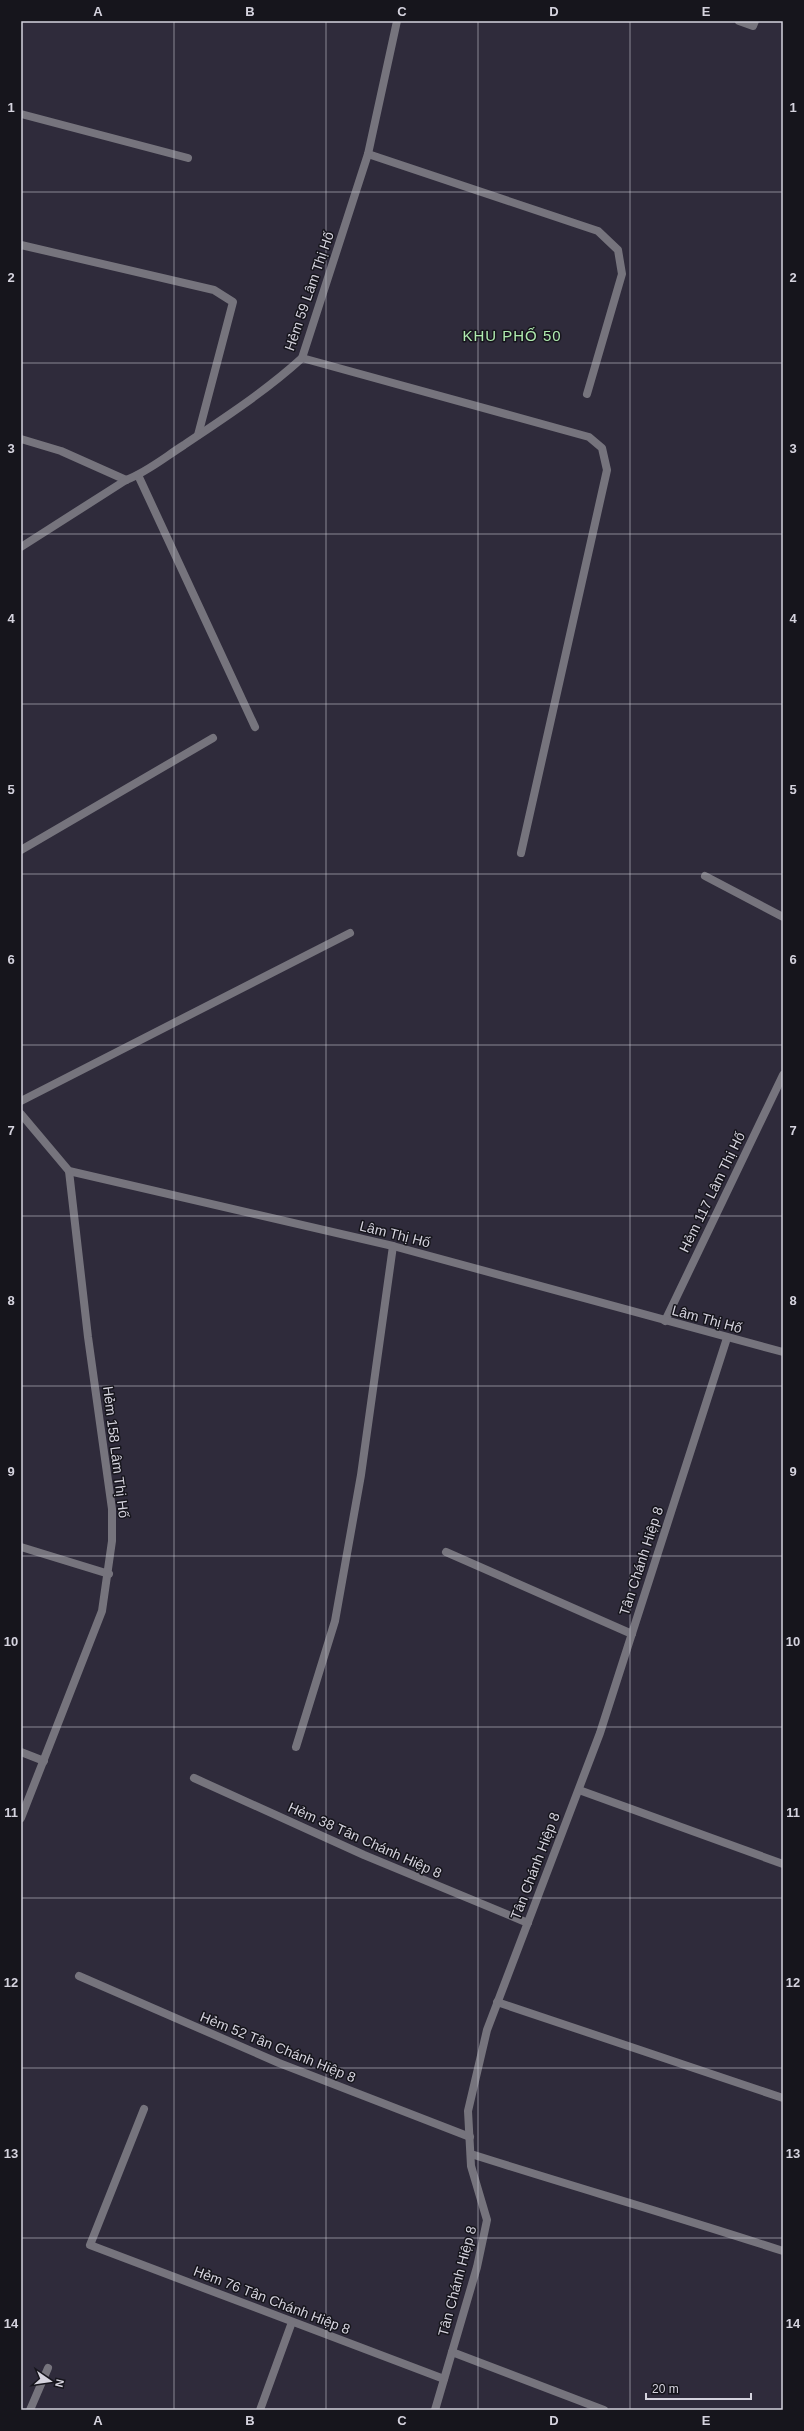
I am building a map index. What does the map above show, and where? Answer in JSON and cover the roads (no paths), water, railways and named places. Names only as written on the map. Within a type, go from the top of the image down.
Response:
[{"type":"street","name":"Hẻm 59 Lâm Thị Hố","points":[[21,547],[126,480],[138,475],[198,435],[285,373],[302,358],[368,154],[397,21]]},
{"type":"street","points":[[739,21],[753,26],[755,21]]},
{"type":"street","points":[[21,114],[188,158]]},
{"type":"street","points":[[368,154],[598,231],[610,239],[618,250],[622,274],[587,394]]},
{"type":"street","points":[[21,245],[214,290],[233,302],[198,435]]},
{"type":"street","points":[[302,358],[589,437],[602,448],[607,470],[521,853]]},
{"type":"street","points":[[21,439],[61,451],[126,480]]},
{"type":"street","points":[[138,475],[255,727]]},
{"type":"street","points":[[21,850],[213,738]]},
{"type":"street","points":[[705,876],[783,917]]},
{"type":"street","points":[[21,1101],[350,933]]},
{"type":"street","name":"Hẻm 117 Lâm Thị Hố","points":[[665,1321],[783,1075]]},
{"type":"street","points":[[21,1114],[70,1171]]},
{"type":"street","name":"Lâm Thị Hố","points":[[70,1171],[393,1246],[783,1352]]},
{"type":"street","name":"Hẻm 158 Lâm Thị Hố","points":[[21,1818],[102,1611],[109,1574],[112,1509],[88,1337],[70,1171]]},
{"type":"street","points":[[296,1747],[335,1621],[361,1475],[393,1246]]},
{"type":"street","name":"Tân Chánh Hiệp 8","points":[[435,2410],[488,2220],[471,2166],[468,2111],[487,2030],[600,1733],[727,1338]]},
{"type":"street","points":[[21,1547],[109,1574]]},
{"type":"street","points":[[446,1552],[632,1634]]},
{"type":"street","points":[[21,1752],[44,1761]]},
{"type":"street","name":"Hẻm 38 Tân Chánh Hiệp 8","points":[[194,1778],[364,1856],[528,1923]]},
{"type":"street","points":[[578,1790],[783,1864]]},
{"type":"street","name":"Hẻm 52 Tân Chánh Hiệp 8","points":[[79,1976],[279,2063],[470,2137]]},
{"type":"street","points":[[498,2002],[783,2098]]},
{"type":"street","name":"Hẻm 76 Tân Chánh Hiệp 8","points":[[144,2109],[90,2245],[444,2379]]},
{"type":"street","points":[[471,2154],[577,2188],[674,2215],[783,2251]]},
{"type":"street","points":[[260,2410],[292,2322]]},
{"type":"street","points":[[452,2352],[604,2410]]},
{"type":"street","points":[[30,2410],[48,2368]]},
{"type":"district","name":"KHU PHỐ 50","points":[[512,335]]}]
